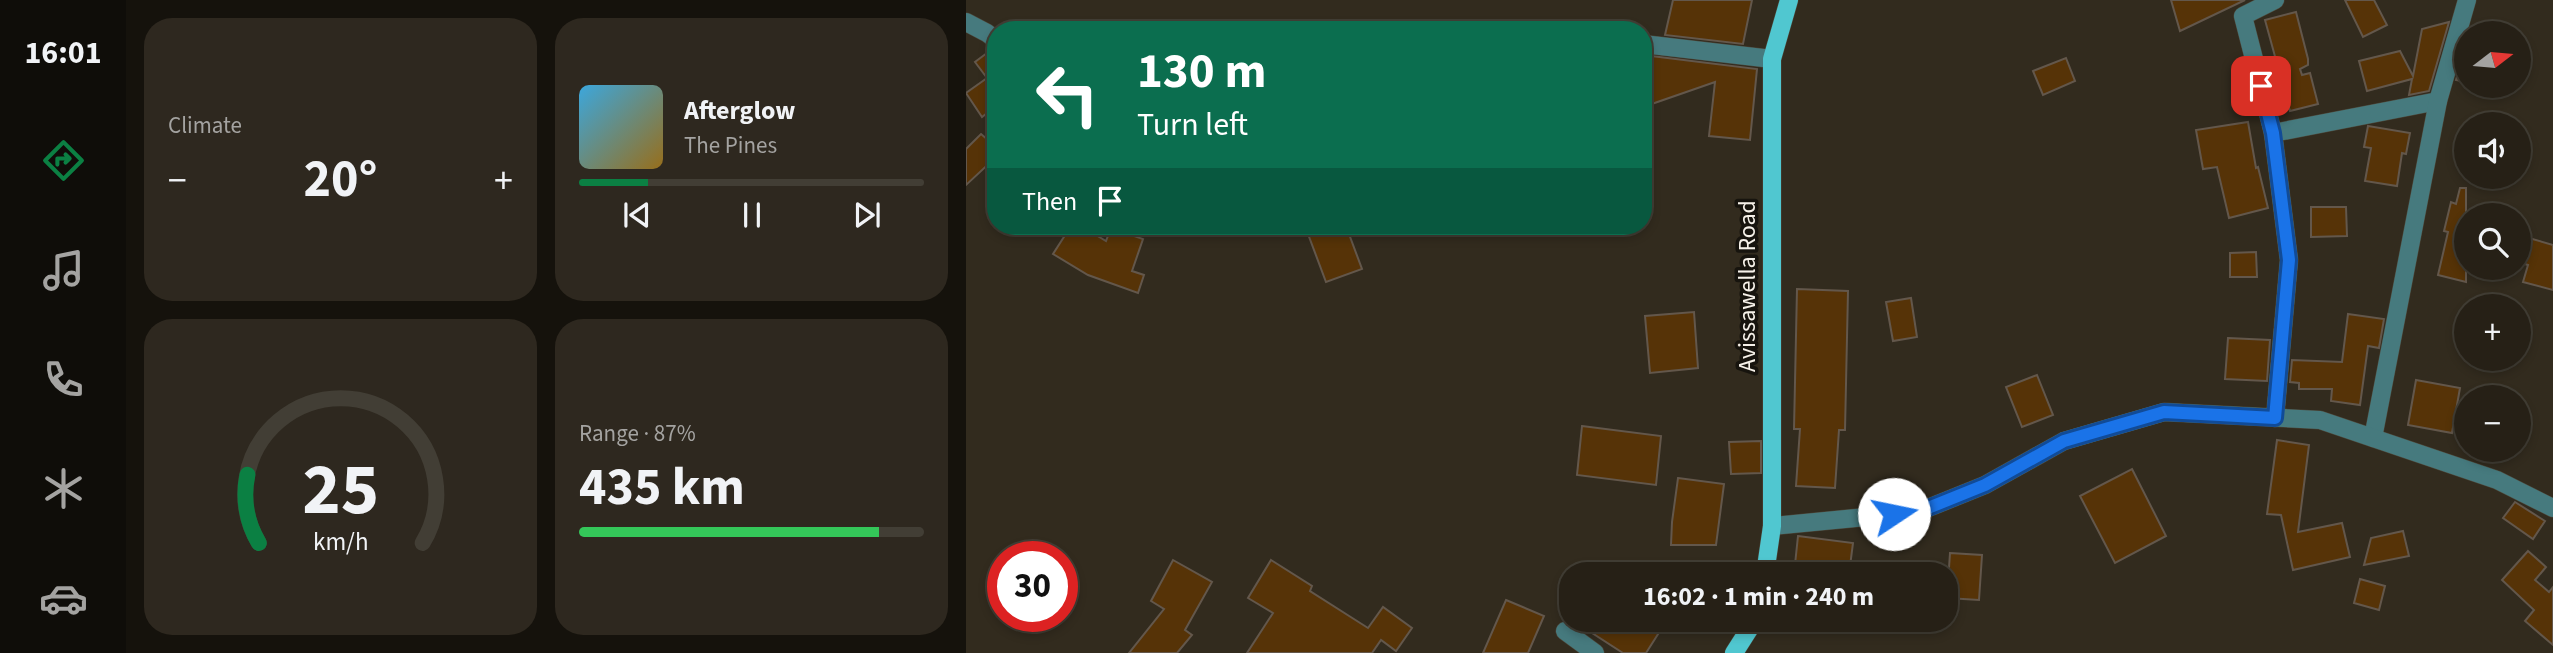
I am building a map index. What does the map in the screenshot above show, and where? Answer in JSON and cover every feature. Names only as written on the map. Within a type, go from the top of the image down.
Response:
[{"type":"main road","name":"Avissawella Road","points":[[1767,562],[1772,526],[1772,59],[1789,0]]},
{"type":"main road","points":[[1734,653],[1747,632]]},
{"type":"street","points":[[2275,0],[2243,16],[2273,133],[2289,260],[2275,418]]},
{"type":"street","points":[[2373,438],[2438,101],[2467,0]]},
{"type":"street","points":[[966,22],[987,33]]},
{"type":"street","points":[[1652,45],[1772,59]]},
{"type":"street","points":[[2273,133],[2438,101]]},
{"type":"street","points":[[1772,526],[1918,512],[1985,485],[2064,441],[2164,412],[2320,420],[2497,480],[2553,508]]},
{"type":"street","points":[[1566,632],[1595,653]]},
{"type":"building","points":[[1673,0],[1752,0],[1743,44],[1665,35]]},
{"type":"building","points":[[2171,0],[2245,0],[2180,31]]},
{"type":"building","points":[[2345,0],[2374,0],[2387,25],[2363,37]]},
{"type":"building","points":[[2296,12],[2308,59],[2308,65],[2300,69],[2302,75],[2310,73],[2318,104],[2290,111],[2265,20]]},
{"type":"building","points":[[2449,22],[2429,91],[2409,95],[2412,79],[2367,91],[2359,61],[2400,51],[2413,76],[2422,29]]},
{"type":"building","points":[[987,53],[987,78],[975,62]]},
{"type":"building","points":[[1652,56],[1757,69],[1750,140],[1709,136],[1715,82],[1652,104]]},
{"type":"building","points":[[2066,58],[2075,81],[2043,95],[2033,71]]},
{"type":"building","points":[[987,78],[987,113],[982,117],[966,93]]},
{"type":"building","points":[[2248,122],[2256,168],[2258,167],[2268,208],[2229,218],[2217,167],[2203,169],[2196,130]]},
{"type":"building","points":[[2368,126],[2410,133],[2406,154],[2402,153],[2397,186],[2365,181],[2371,148],[2364,147]]},
{"type":"building","points":[[981,134],[987,139],[987,165],[966,185],[966,149]]},
{"type":"building","points":[[2460,189],[2466,189],[2466,203],[2456,203]]},
{"type":"building","points":[[2451,202],[2454,203],[2454,279],[2438,275],[2448,232],[2444,231]]},
{"type":"building","points":[[2311,207],[2346,207],[2347,236],[2311,237]]},
{"type":"building","points":[[1065,235],[1096,235],[1106,241],[1108,235],[1131,235],[1143,239],[1132,271],[1144,275],[1138,293],[1088,275],[1053,254]]},
{"type":"building","points":[[1308,235],[1349,235],[1362,269],[1326,282]]},
{"type":"building","points":[[2531,239],[2553,245],[2553,290],[2523,282],[2531,280]]},
{"type":"building","points":[[2256,252],[2257,277],[2230,277],[2230,253]]},
{"type":"building","points":[[1797,289],[1848,291],[1845,430],[1839,430],[1835,488],[1796,486],[1800,429],[1794,429]]},
{"type":"building","points":[[1911,298],[1917,337],[1893,341],[1886,302]]},
{"type":"building","points":[[1694,312],[1698,368],[1650,373],[1645,316]]},
{"type":"building","points":[[2348,314],[2384,319],[2379,348],[2368,346],[2360,405],[2331,401],[2332,389],[2299,389],[2299,383],[2290,382],[2292,360],[2342,362]]},
{"type":"building","points":[[2228,338],[2270,340],[2267,381],[2225,379]]},
{"type":"building","points":[[2037,375],[2053,415],[2022,427],[2006,387]]},
{"type":"building","points":[[2416,380],[2454,387],[2452,433],[2408,425]]},
{"type":"building","points":[[1582,426],[1661,436],[1656,485],[1577,475]]},
{"type":"building","points":[[2277,440],[2309,445],[2298,532],[2342,523],[2350,557],[2293,570],[2281,515],[2267,514]]},
{"type":"building","points":[[1761,441],[1761,473],[1731,474],[1729,442]]},
{"type":"building","points":[[2132,469],[2166,536],[2115,563],[2080,496]]},
{"type":"building","points":[[1678,478],[1724,484],[1716,545],[1671,545]]},
{"type":"building","points":[[2515,502],[2545,521],[2533,539],[2503,518]]},
{"type":"building","points":[[2403,531],[2409,556],[2364,565],[2371,538]]},
{"type":"building","points":[[1798,536],[1853,543],[1851,562],[1795,562]]},
{"type":"building","points":[[2528,551],[2546,567],[2535,580],[2549,592],[2553,587],[2553,645],[2525,621],[2534,610],[2502,580]]},
{"type":"building","points":[[1950,553],[1982,555],[1979,600],[1958,599],[1958,562],[1949,562]]},
{"type":"building","points":[[1173,560],[1212,582],[1185,630],[1192,635],[1177,653],[1129,653],[1164,609],[1151,601]]},
{"type":"building","points":[[1271,560],[1312,586],[1310,591],[1368,628],[1383,607],[1412,628],[1396,651],[1381,640],[1372,653],[1247,653],[1273,613],[1248,598]]},
{"type":"building","points":[[2360,579],[2385,586],[2379,610],[2354,603]]},
{"type":"building","points":[[1506,600],[1544,616],[1528,653],[1483,653]]},
{"type":"building","points":[[1591,632],[1659,632],[1646,653],[1623,653]]},
{"type":"route","points":[[1894,514],[1918,512],[1985,485],[2064,441],[2164,412],[2275,418],[2289,260],[2273,133],[2261,86]]}]
